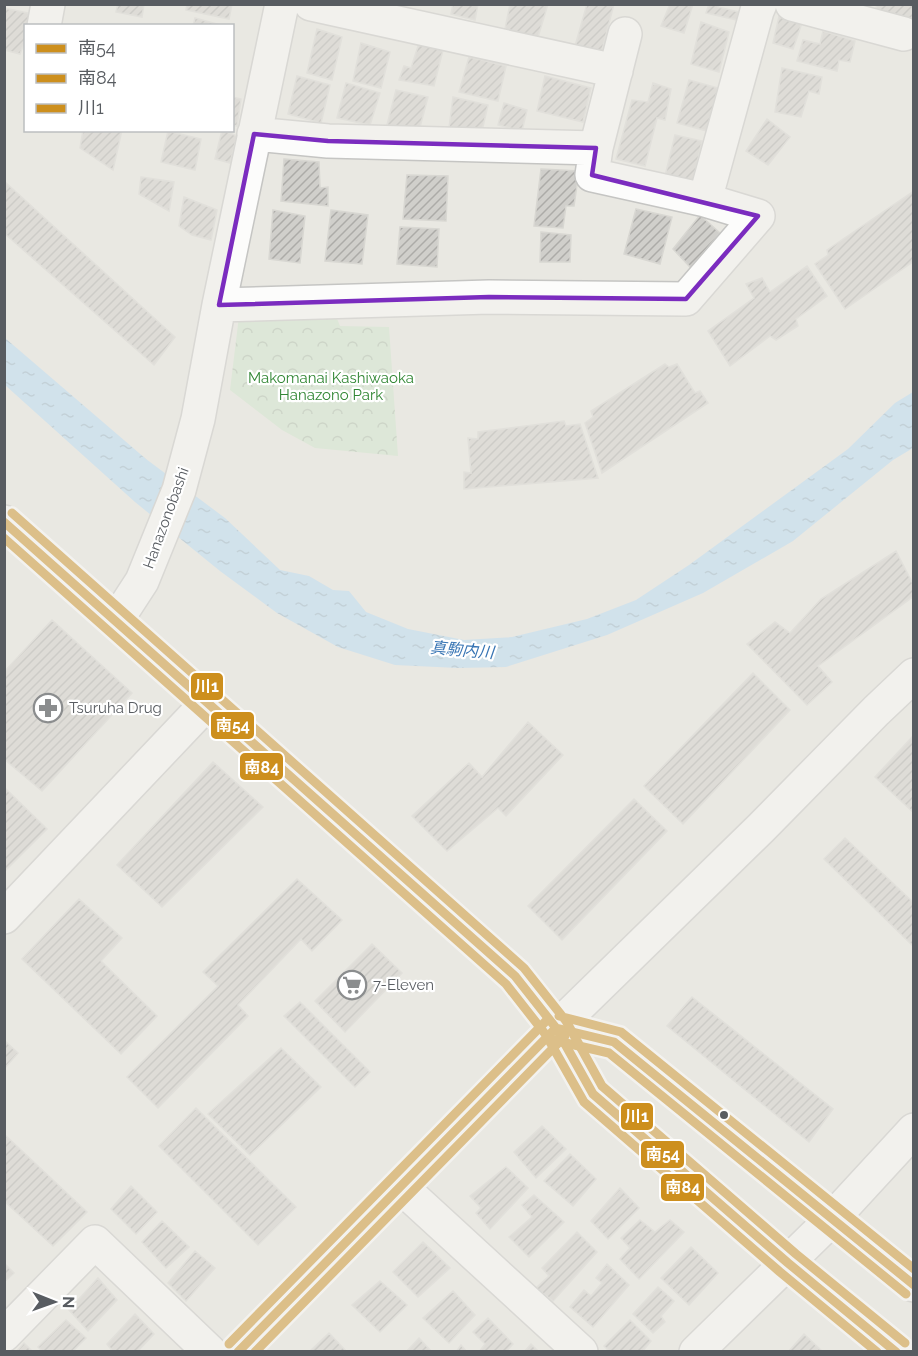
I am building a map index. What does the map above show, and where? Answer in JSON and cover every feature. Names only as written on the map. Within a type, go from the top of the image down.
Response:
[{"type":"street","points":[[44,24],[48,4]]},
{"type":"street","name":"Hanazonobashi","points":[[116,621],[142,581],[179,490],[198,419],[219,305],[282,4]]},
{"type":"street","points":[[311,4],[616,71]]},
{"type":"street","points":[[705,200],[760,4]]},
{"type":"street","points":[[792,4],[904,34]]},
{"type":"street","points":[[219,305],[489,297],[687,299],[758,216],[705,200],[592,175],[596,148],[625,34]]},
{"type":"street","points":[[254,134],[328,141],[596,148]]},
{"type":"street","points":[[4,522],[515,976],[556,1028],[593,1094],[788,1263],[897,1352]]},
{"type":"street","points":[[238,1352],[556,1028],[914,675]]},
{"type":"street","points":[[4,917],[208,702]]},
{"type":"street","points":[[556,1028],[614,1042],[914,1285]]},
{"type":"street","points":[[696,1352],[832,1219],[914,1130]]},
{"type":"street","points":[[400,1186],[581,1352]]},
{"type":"street","points":[[4,1335],[94,1242],[210,1352]]},
{"type":"highlighted area","points":[[254,134],[328,141],[596,148],[592,175],[758,216],[686,299],[489,297],[219,305]]},
{"type":"green space","name":"Makomanai Kashiwaoka Hanazono Park","points":[[239,316],[336,316],[340,326],[389,327],[398,456],[315,448],[282,430],[230,390]]},
{"type":"water","name":"真駒内川","points":[[5,338],[146,459],[225,518],[280,570],[309,576],[333,590],[349,591],[366,612],[408,629],[464,640],[512,637],[587,619],[636,600],[689,565],[848,449],[895,403],[913,392],[913,448],[893,460],[793,541],[703,593],[607,635],[506,667],[458,668],[395,665],[338,647],[277,613],[220,571],[135,502],[5,385]]},
{"type":"building","points":[[118,4],[144,4],[142,17],[116,12]]},
{"type":"building","points":[[187,4],[232,4],[229,19],[186,10]]},
{"type":"building","points":[[453,4],[478,4],[475,20],[451,14]]},
{"type":"building","points":[[510,4],[548,4],[538,37],[505,29]]},
{"type":"building","points":[[587,4],[614,4],[601,54],[575,46]]},
{"type":"building","points":[[670,4],[693,4],[684,33],[661,26]]},
{"type":"building","points":[[709,4],[719,4],[718,7],[739,12],[737,20],[706,13]]},
{"type":"building","points":[[877,4],[914,4],[914,22],[875,12]]},
{"type":"building","points":[[4,8],[33,14],[30,24],[24,24],[24,43],[20,54],[4,50]]},
{"type":"building","points":[[780,12],[804,17],[793,49],[773,43]]},
{"type":"building","points":[[195,18],[217,24],[194,24]]},
{"type":"building","points":[[701,22],[729,32],[719,72],[691,64]]},
{"type":"building","points":[[317,29],[342,37],[332,80],[307,73]]},
{"type":"building","points":[[823,31],[855,41],[850,62],[839,60],[837,71],[797,61],[803,40],[820,44]]},
{"type":"building","points":[[420,40],[444,46],[434,86],[399,80],[404,66],[411,68]]},
{"type":"building","points":[[361,43],[390,52],[381,88],[353,81]]},
{"type":"building","points":[[469,57],[506,66],[498,101],[459,92]]},
{"type":"building","points":[[782,68],[822,77],[819,94],[809,91],[801,117],[775,112]]},
{"type":"building","points":[[297,76],[330,85],[321,123],[288,114]]},
{"type":"building","points":[[545,76],[591,88],[583,122],[537,111]]},
{"type":"building","points":[[689,80],[718,88],[707,131],[677,123]]},
{"type":"building","points":[[346,83],[380,93],[370,125],[337,118]]},
{"type":"building","points":[[653,83],[671,89],[665,120],[657,118],[645,166],[616,159],[632,100],[648,102]]},
{"type":"building","points":[[396,90],[428,97],[419,131],[387,125]]},
{"type":"building","points":[[234,97],[241,99],[237,126],[234,125]]},
{"type":"building","points":[[453,97],[488,105],[482,131],[449,128]]},
{"type":"building","points":[[504,103],[527,110],[522,131],[498,125]]},
{"type":"building","points":[[767,119],[790,137],[768,165],[746,151]]},
{"type":"building","points":[[83,132],[122,132],[113,170],[80,148]]},
{"type":"building","points":[[168,132],[201,139],[195,170],[161,162]]},
{"type":"building","points":[[222,132],[237,136],[230,163],[215,159]]},
{"type":"building","points":[[675,135],[702,141],[693,182],[665,176]]},
{"type":"building","points":[[284,159],[319,162],[320,188],[328,187],[328,206],[281,201]]},
{"type":"building","points":[[541,169],[579,171],[574,206],[566,206],[563,228],[534,226]]},
{"type":"building","points":[[407,175],[448,176],[446,221],[403,219]]},
{"type":"building","points":[[141,177],[174,182],[169,211],[139,194]]},
{"type":"building","points":[[4,181],[175,337],[154,365],[4,233]]},
{"type":"building","points":[[914,191],[914,261],[845,309],[815,264],[828,255],[827,250]]},
{"type":"building","points":[[184,197],[217,210],[211,240],[192,235],[179,226]]},
{"type":"building","points":[[636,209],[672,217],[660,264],[624,254]]},
{"type":"building","points":[[273,210],[305,216],[300,263],[269,259]]},
{"type":"building","points":[[331,210],[368,215],[362,264],[325,261]]},
{"type":"building","points":[[700,215],[720,233],[691,268],[673,249]]},
{"type":"building","points":[[400,227],[439,229],[437,267],[397,264]]},
{"type":"building","points":[[541,232],[571,235],[570,262],[540,262]]},
{"type":"building","points":[[807,266],[827,296],[796,319],[798,326],[776,340],[770,336],[730,366],[708,331],[754,298],[746,284],[762,278],[770,292]]},
{"type":"building","points":[[665,364],[669,367],[677,364],[695,393],[700,391],[708,403],[602,473],[585,423],[593,417],[591,411]]},
{"type":"building","points":[[564,421],[566,426],[580,424],[598,478],[464,489],[464,472],[471,473],[468,438],[478,439],[478,432]]},
{"type":"building","points":[[896,551],[914,586],[914,596],[818,666],[832,682],[807,705],[747,644],[775,622],[790,633],[821,599]]},
{"type":"building","points":[[52,620],[132,693],[42,791],[4,759],[4,672]]},
{"type":"building","points":[[753,673],[790,710],[683,824],[644,786]]},
{"type":"building","points":[[528,722],[563,755],[506,816],[498,808],[447,851],[412,816],[469,763],[482,777]]},
{"type":"building","points":[[914,735],[914,813],[875,777]]},
{"type":"building","points":[[213,762],[263,807],[162,907],[117,865]]},
{"type":"building","points":[[4,787],[47,829],[4,872]]},
{"type":"building","points":[[634,799],[667,831],[562,940],[528,906]]},
{"type":"building","points":[[845,838],[914,903],[914,947],[824,859]]},
{"type":"building","points":[[297,879],[342,920],[312,951],[301,939],[238,1005],[248,1016],[158,1108],[127,1077],[218,986],[203,972]]},
{"type":"building","points":[[79,899],[122,938],[101,961],[157,1016],[121,1054],[22,959]]},
{"type":"building","points":[[372,944],[402,973],[345,1032],[315,1001]]},
{"type":"building","points":[[692,997],[833,1109],[809,1142],[667,1026]]},
{"type":"building","points":[[300,1002],[370,1072],[355,1087],[284,1016]]},
{"type":"building","points":[[4,1040],[18,1053],[4,1069]]},
{"type":"building","points":[[281,1048],[321,1087],[250,1155],[208,1114]]},
{"type":"building","points":[[196,1108],[296,1207],[258,1245],[159,1146]]},
{"type":"building","points":[[542,1126],[566,1149],[536,1178],[514,1152]]},
{"type":"building","points":[[4,1134],[87,1212],[53,1246],[4,1201]]},
{"type":"building","points":[[570,1154],[596,1179],[573,1206],[544,1181]]},
{"type":"building","points":[[506,1167],[528,1188],[490,1229],[476,1213],[481,1208],[470,1196]]},
{"type":"building","points":[[131,1186],[157,1212],[136,1234],[111,1209]]},
{"type":"building","points":[[620,1188],[639,1208],[608,1239],[591,1221]]},
{"type":"building","points":[[534,1195],[564,1222],[529,1257],[509,1237],[532,1217],[522,1205]]},
{"type":"building","points":[[640,1220],[655,1232],[670,1220],[684,1232],[639,1279],[620,1259],[630,1248],[621,1238]]},
{"type":"building","points":[[162,1221],[189,1247],[166,1268],[142,1242]]},
{"type":"building","points":[[577,1232],[597,1252],[553,1301],[536,1288],[549,1276],[542,1268]]},
{"type":"building","points":[[423,1242],[450,1268],[418,1297],[393,1272]]},
{"type":"building","points":[[691,1247],[718,1273],[689,1305],[661,1278]]},
{"type":"building","points":[[195,1251],[215,1268],[186,1301],[168,1283]]},
{"type":"building","points":[[4,1263],[14,1273],[4,1282]]},
{"type":"building","points":[[607,1264],[629,1285],[593,1327],[570,1307],[584,1290],[591,1296],[602,1283],[596,1278]]},
{"type":"building","points":[[98,1278],[117,1300],[88,1331],[69,1310]]},
{"type":"building","points":[[380,1281],[407,1305],[380,1332],[352,1305]]},
{"type":"building","points":[[658,1287],[674,1301],[661,1316],[665,1322],[653,1333],[633,1314]]},
{"type":"building","points":[[453,1291],[475,1315],[449,1343],[423,1318]]},
{"type":"building","points":[[135,1314],[154,1334],[137,1352],[113,1352],[107,1344]]},
{"type":"building","points":[[488,1318],[513,1344],[506,1352],[479,1352],[485,1344],[473,1332]]},
{"type":"building","points":[[66,1320],[86,1338],[72,1352],[43,1352],[38,1347]]},
{"type":"building","points":[[630,1320],[651,1341],[642,1352],[610,1352],[604,1346]]},
{"type":"building","points":[[329,1333],[347,1352],[309,1352]]},
{"type":"building","points":[[804,1334],[823,1352],[788,1352]]},
{"type":"building","points":[[419,1338],[432,1352],[406,1352]]},
{"type":"building","points":[[24,1343],[33,1352],[16,1352]]},
{"type":"building","points":[[531,1344],[539,1352],[524,1352]]},
{"type":"building","points":[[461,1345],[467,1352],[456,1352]]},
{"type":"transit line","name":"川1","points":[[12,513],[524,968],[566,1021],[602,1086],[796,1254],[905,1343]]},
{"type":"transit line","name":"南54","points":[[4,522],[515,976],[556,1028],[593,1094],[788,1263],[896,1352]]},
{"type":"transit line","name":"南84","points":[[4,538],[506,984],[546,1035],[584,1102],[780,1272],[877,1352]]},
{"type":"transit line","name":"川1","points":[[559,1016],[621,1032],[914,1269]]},
{"type":"transit line","name":"川1","points":[[229,1344],[547,1020]]},
{"type":"transit line","name":"南54","points":[[556,1028],[614,1042],[914,1285]]},
{"type":"transit line","name":"南54","points":[[238,1352],[556,1028]]},
{"type":"transit line","name":"南84","points":[[255,1352],[565,1036]]},
{"type":"transit line","name":"南84","points":[[553,1040],[609,1053],[906,1294]]},
{"type":"place","name":"Tsuruha Drug","points":[[48,708]]},
{"type":"place","name":"7-Eleven","points":[[352,985]]}]
